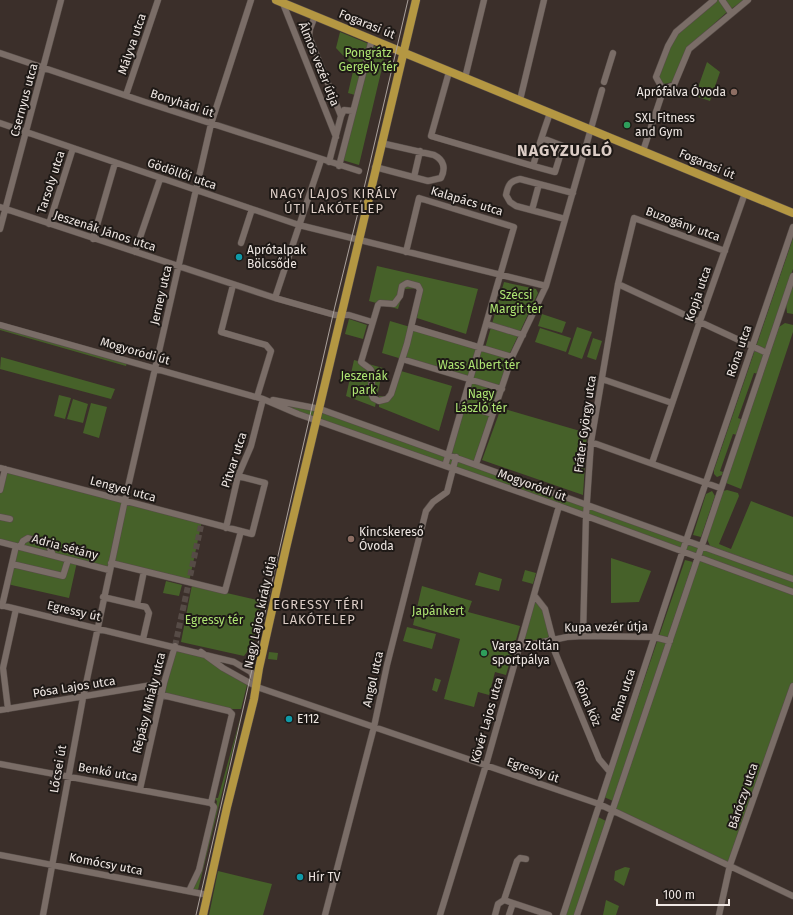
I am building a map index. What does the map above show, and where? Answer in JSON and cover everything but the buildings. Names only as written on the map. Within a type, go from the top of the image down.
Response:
[{"type":"main road","name":"Nagy Lajos király útja","points":[[203,915],[227,807],[257,687],[259,668],[286,548],[342,315],[375,167],[416,0]]},
{"type":"main road","name":"Fogarasi út","points":[[280,1],[293,4],[315,16],[793,213]]},
{"type":"street","name":"Csernyus utca","points":[[0,228],[3,208],[27,132],[61,0]]},
{"type":"street","name":"Mályva utca","points":[[126,95],[158,0]]},
{"type":"street","name":"Jerney utca","points":[[97,628],[124,500],[179,266],[195,191],[212,124],[251,0]]},
{"type":"street","points":[[465,78],[484,0]]},
{"type":"street","points":[[520,100],[544,0]]},
{"type":"street","points":[[667,88],[657,80],[668,46],[676,32],[714,0]]},
{"type":"street","points":[[722,0],[731,13]]},
{"type":"street","points":[[643,151],[667,88],[676,82],[689,49],[748,0]]},
{"type":"street","name":"Álmos vezér útja","points":[[280,1],[336,137]]},
{"type":"street","name":"Álmos vezér útja","points":[[315,16],[310,28],[309,36],[341,116],[329,162]]},
{"type":"street","points":[[339,166],[372,39]]},
{"type":"street","name":"Bonyhádi út","points":[[0,53],[339,166],[359,171]]},
{"type":"street","points":[[604,82],[613,53]]},
{"type":"street","points":[[449,72],[431,136],[555,172],[563,146],[542,138]]},
{"type":"street","points":[[476,464],[512,357],[546,286],[601,91]]},
{"type":"street","points":[[341,116],[344,110],[353,111]]},
{"type":"street","points":[[532,166],[550,113]]},
{"type":"street","name":"Gödöllői utca","points":[[0,123],[195,191],[299,225],[358,241]]},
{"type":"street","points":[[375,167],[432,181],[441,178],[444,172],[444,166],[439,157],[420,151],[381,143]]},
{"type":"street","name":"Tarsoly utca","points":[[49,224],[73,148]]},
{"type":"street","points":[[414,177],[420,151]]},
{"type":"street","points":[[276,298],[321,160]]},
{"type":"street","points":[[93,238],[115,163]]},
{"type":"street","points":[[135,252],[160,179]]},
{"type":"street","points":[[565,219],[516,206],[510,202],[506,195],[508,185],[513,180],[520,179],[573,193]]},
{"type":"street","points":[[532,210],[539,184]]},
{"type":"street","name":"Kopja utca","points":[[652,463],[745,193]]},
{"type":"street","name":"Kalapács utca","points":[[406,252],[419,198],[514,227],[501,275]]},
{"type":"street","name":"Jeszenák János utca","points":[[3,208],[232,285],[333,314],[342,315]]},
{"type":"street","points":[[241,243],[252,209]]},
{"type":"street","name":"Buzogány utca","points":[[634,218],[725,251]]},
{"type":"street","name":"Fráter György utca","points":[[582,636],[586,516],[591,442],[618,284],[634,218]]},
{"type":"street","name":"Róna utca","points":[[563,915],[686,540],[793,227]]},
{"type":"street","points":[[358,241],[546,286]]},
{"type":"street","points":[[445,466],[501,275]]},
{"type":"street","points":[[577,915],[720,488],[793,276]]},
{"type":"street","points":[[404,284],[418,286],[420,290],[402,359],[390,397],[384,401],[376,400],[370,390],[373,374],[370,369],[361,362],[372,322],[380,303],[392,305],[396,303],[404,284]]},
{"type":"street","points":[[618,284],[767,352]]},
{"type":"street","name":"Pitvar utca","points":[[226,528],[238,476],[251,446],[271,351],[266,345],[221,332],[232,285]]},
{"type":"street","points":[[342,315],[372,322]]},
{"type":"street","points":[[487,324],[523,334]]},
{"type":"street","name":"Mogyoródi út","points":[[0,325],[260,398],[793,592]]},
{"type":"street","points":[[411,327],[512,357]]},
{"type":"street","points":[[402,359],[502,389]]},
{"type":"street","points":[[602,379],[672,403]]},
{"type":"street","name":"Mogyoródi út","points":[[260,398],[320,409],[793,579]]},
{"type":"street","points":[[462,405],[493,414]]},
{"type":"street","points":[[591,442],[720,488]]},
{"type":"street","name":"Angol utca","points":[[324,915],[374,727],[398,622],[426,511],[433,502],[446,492],[456,457]]},
{"type":"street","points":[[0,490],[2,469]]},
{"type":"street","name":"Lengyel utca","points":[[2,469],[241,531]]},
{"type":"street","points":[[111,563],[225,591],[241,531],[252,534],[265,483],[238,476]]},
{"type":"street","name":"Kövér Lajos utca","points":[[440,915],[486,766],[559,506]]},
{"type":"street","points":[[0,517],[10,519]]},
{"type":"street","points":[[18,546],[28,538],[48,544],[53,555]]},
{"type":"street","name":"Adria sétány","points":[[0,542],[109,570]]},
{"type":"street","name":"Adria sétány","points":[[1,606],[18,546]]},
{"type":"street","points":[[12,564],[63,576],[68,560]]},
{"type":"street","points":[[137,605],[144,571]]},
{"type":"street","name":"Róna köz","points":[[534,595],[545,609],[551,640],[599,759],[610,772]]},
{"type":"street","points":[[104,597],[146,607],[149,613],[143,639]]},
{"type":"street","name":"Egressy út","points":[[1,606],[225,659],[239,664],[251,672],[257,687]]},
{"type":"street","points":[[8,709],[1,668],[3,650],[16,609]]},
{"type":"street","name":"Lőcsei út","points":[[43,915],[97,628]]},
{"type":"street","name":"Kupa vezér útja","points":[[519,647],[551,640],[582,636],[654,637],[670,641]]},
{"type":"street","name":"Répásy Mihály utca","points":[[140,789],[164,683],[175,646]]},
{"type":"street","name":"Egressy út","points":[[200,652],[223,668],[257,687],[599,804],[793,896]]},
{"type":"street","points":[[223,668],[220,662],[225,659]]},
{"type":"street","name":"Pósa Lajos utca","points":[[0,710],[83,698],[164,683]]},
{"type":"street","points":[[151,685],[162,694],[229,711],[232,716],[211,803],[214,807],[199,867],[189,891]]},
{"type":"street","name":"Báróczy utca","points":[[722,914],[730,865],[793,686]]},
{"type":"street","name":"Benkő utca","points":[[0,764],[211,803]]},
{"type":"street","name":"Komócsy utca","points":[[0,855],[208,895]]},
{"type":"street","points":[[495,915],[500,902],[504,900],[517,861],[520,858],[526,859]]},
{"type":"street","points":[[504,900],[549,915]]},
{"type":"street","points":[[509,915],[513,903]]},
{"type":"green space","points":[[716,0],[720,0],[727,12],[686,49],[673,82],[664,84],[659,79],[659,74],[673,38]]},
{"type":"green space","points":[[724,0],[744,0],[731,9]]},
{"type":"green space","name":"Pongrátz Gergely tér","points":[[340,32],[386,51],[359,165],[339,159],[355,95],[348,93],[354,67],[336,48]]},
{"type":"green space","points":[[707,62],[720,72],[710,101],[695,96]]},
{"type":"green space","points":[[793,238],[793,269],[759,374],[754,373],[738,418],[743,420],[737,435],[733,434],[720,471],[723,472],[722,475],[717,477],[714,474],[714,470]]},
{"type":"green space","points":[[377,266],[478,289],[466,334],[417,318],[420,288],[404,289],[398,309],[369,301]]},
{"type":"green space","name":"Szécsi Margit tér","points":[[504,282],[536,289],[538,293],[509,355],[485,348]]},
{"type":"green space","points":[[793,283],[793,314],[787,313],[786,304]]},
{"type":"green space","points":[[542,314],[566,322],[562,333],[538,326]]},
{"type":"green space","points":[[349,319],[367,325],[363,339],[345,334]]},
{"type":"green space","name":"Wass Albert tér","points":[[390,321],[512,357],[502,389],[382,353]]},
{"type":"green space","points":[[785,323],[793,325],[793,332],[741,489],[726,483],[779,327]]},
{"type":"green space","points":[[0,326],[127,362],[126,366],[0,330]]},
{"type":"green space","points":[[577,327],[592,332],[582,359],[568,354]]},
{"type":"green space","points":[[540,328],[571,338],[566,352],[535,342]]},
{"type":"green space","points":[[593,338],[602,341],[596,360],[587,357]]},
{"type":"green space","points":[[1,357],[115,389],[111,399],[0,369]]},
{"type":"green space","name":"Jeszenák park","points":[[354,360],[383,368],[375,407],[346,396]]},
{"type":"green space","points":[[401,371],[452,386],[439,431],[379,407],[379,396],[393,396]]},
{"type":"green space","name":"Nagy László tér","points":[[471,381],[500,390],[475,462],[450,453]]},
{"type":"green space","points":[[59,395],[71,398],[65,419],[54,416]]},
{"type":"green space","points":[[73,399],[88,404],[83,423],[67,419]]},
{"type":"green space","points":[[263,399],[306,405],[793,579],[793,686],[730,865],[613,811],[696,557]]},
{"type":"green space","points":[[91,403],[107,407],[99,438],[83,433]]},
{"type":"green space","points":[[501,408],[587,433],[583,495],[482,460]]},
{"type":"green space","points":[[5,469],[202,521],[189,582],[111,563],[109,570],[77,562],[69,598],[7,584],[16,546],[0,542],[0,490]]},
{"type":"green space","points":[[727,490],[738,493],[739,496],[719,544],[731,549],[751,501],[793,517],[793,576],[710,546],[707,539],[723,491]]},
{"type":"green space","points":[[712,491],[715,496],[701,537],[693,535],[706,494]]},
{"type":"green space","points":[[611,558],[651,571],[639,602],[611,603]]},
{"type":"green space","points":[[685,560],[693,562],[613,801],[604,797]]},
{"type":"green space","points":[[525,570],[536,573],[533,584],[522,581]]},
{"type":"green space","points":[[479,572],[502,579],[499,591],[475,585]]},
{"type":"green space","points":[[166,581],[182,585],[179,596],[163,593]]},
{"type":"green space","name":"Egressy tér","points":[[192,585],[262,601],[253,644],[244,656],[181,642]]},
{"type":"green space","name":"Varga Zoltán sportpálya","points":[[422,586],[472,601],[468,612],[520,626],[506,675],[495,672],[489,695],[478,692],[474,707],[444,699],[460,639],[413,625]]},
{"type":"green space","points":[[534,599],[544,611],[549,638],[523,643]]},
{"type":"green space","points":[[407,627],[436,634],[432,649],[403,641]]},
{"type":"green space","points":[[172,649],[201,656],[247,685],[241,709],[220,709],[162,695]]},
{"type":"green space","points":[[269,652],[278,653],[277,660],[268,659]]},
{"type":"green space","points":[[435,678],[441,680],[437,692],[432,690]]},
{"type":"green space","points":[[242,712],[198,890],[192,889],[215,813],[217,801],[214,798],[218,798]]},
{"type":"green space","points":[[598,817],[606,821],[575,915],[565,915]]},
{"type":"green space","points":[[625,867],[630,868],[624,886],[614,880],[615,871]]},
{"type":"green space","points":[[218,871],[272,884],[263,915],[209,915]]},
{"type":"green space","points":[[606,900],[619,906],[616,915],[603,915]]},
{"type":"tunnel","points":[[175,646],[202,521]]},
{"type":"tram line","points":[[196,915],[335,306],[408,0]]},
{"type":"place","name":"Aprófalva Óvoda","points":[[734,92]]},
{"type":"place","name":"SXL Fitness and Gym","points":[[627,125]]},
{"type":"place","name":"Aprótalpak Bölcsőde","points":[[239,257]]},
{"type":"place","name":"Kincskereső Óvoda","points":[[351,539]]},
{"type":"place","name":"Varga Zoltán sportpálya","points":[[484,653]]},
{"type":"place","name":"E112","points":[[289,719]]},
{"type":"place","name":"Hír TV","points":[[300,877]]},
{"type":"district","name":"NAGYZUGLÓ","points":[[565,150]]},
{"type":"district","name":"NAGY LAJOS KIRÁLY ÚTI LAKÓTELEP","points":[[334,200]]},
{"type":"district","name":"EGRESSY TÉRI LAKÓTELEP","points":[[319,612]]},
{"type":"park label","name":"Japánkert","points":[[438,611]]}]
